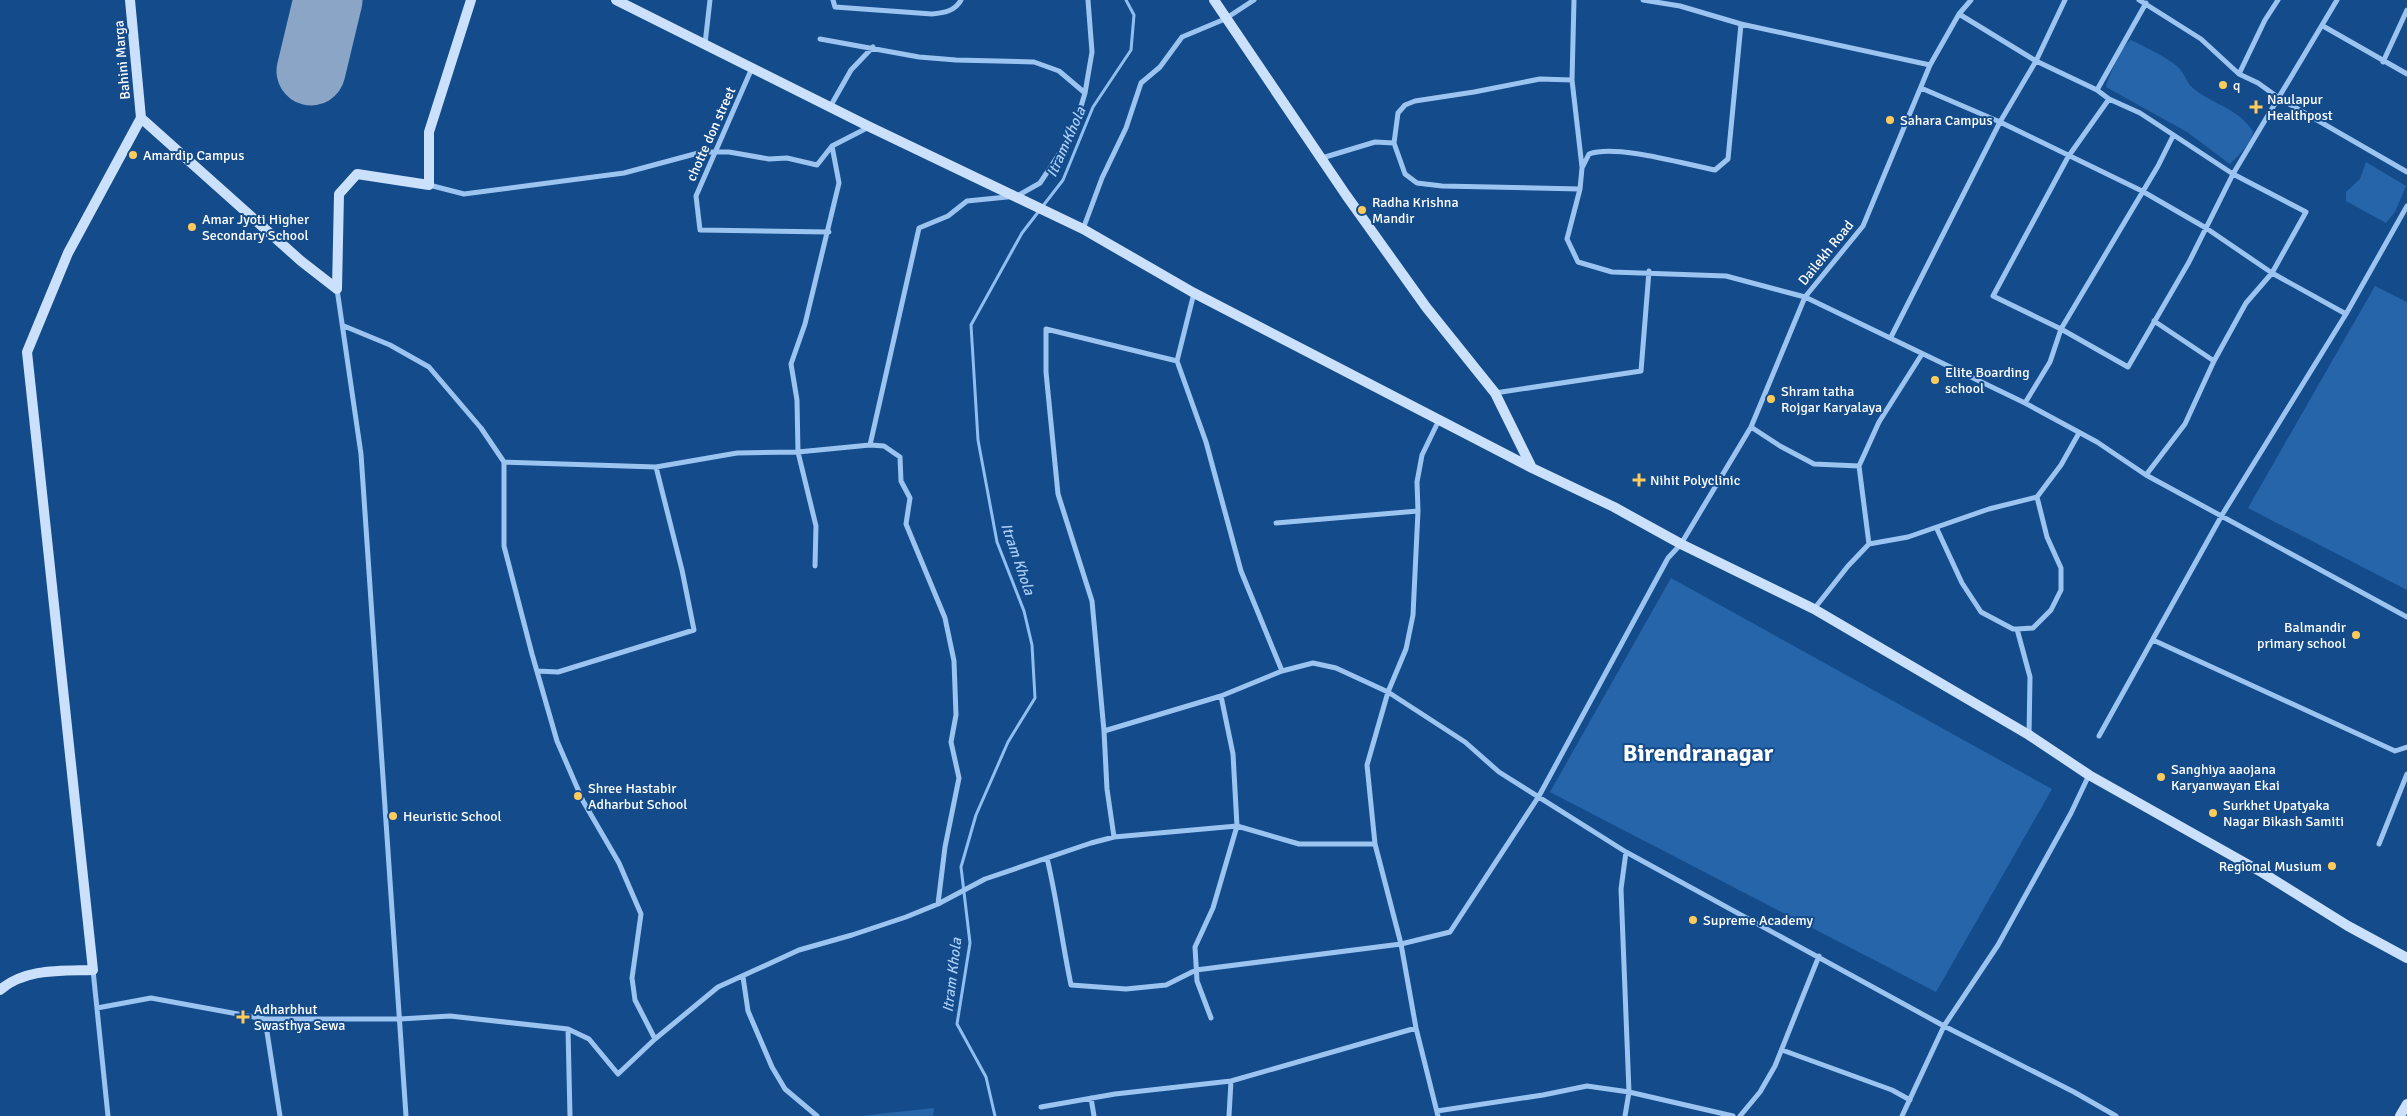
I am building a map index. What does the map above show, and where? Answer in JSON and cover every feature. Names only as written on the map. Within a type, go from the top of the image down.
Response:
[{"type":"street","name":"Bahini Marga","points":[[130,0],[141,118]]},
{"type":"street","points":[[429,185],[430,132],[471,0]]},
{"type":"street","points":[[616,0],[870,127],[1083,228],[1194,293],[1532,468],[1614,507],[1680,544],[1814,610],[2029,735],[2089,775],[2263,873],[2348,926],[2407,958]]},
{"type":"street","points":[[705,45],[710,0]]},
{"type":"street","points":[[832,0],[835,7],[932,14],[945,12],[958,6],[961,0]]},
{"type":"street","points":[[870,445],[919,228],[948,216],[967,201],[1021,198],[1040,183],[1073,132],[1084,93],[1092,52],[1088,0]]},
{"type":"street","points":[[1214,0],[1225,19],[1346,195],[1426,307],[1495,393],[1532,468]]},
{"type":"street","points":[[1083,228],[1102,178],[1126,128],[1142,83],[1160,67],[1182,37],[1225,19],[1254,0]]},
{"type":"street","points":[[1574,0],[1572,80],[1582,168],[1580,189],[1567,239],[1578,262],[1612,272],[1649,271],[1726,276],[1805,297],[2025,403],[2146,475],[2407,617]]},
{"type":"street","points":[[1643,0],[1680,3],[1741,24],[1930,65]]},
{"type":"street","name":"Dailekh Road","points":[[1047,858],[1057,898],[1061,939],[1071,985],[1126,989],[1166,985],[1196,970],[1401,944],[1450,932],[1539,796],[1668,558],[1680,544],[1751,427],[1805,297],[1863,226],[1930,65],[1959,14],[1971,0]]},
{"type":"street","points":[[1891,337],[2000,122],[2036,61],[2064,0]]},
{"type":"street","points":[[2139,0],[2201,40],[2239,74],[2258,83],[2280,98],[2407,172]]},
{"type":"street","points":[[2239,74],[2265,20],[2278,0]]},
{"type":"street","points":[[2109,100],[2068,157],[1993,296],[2061,329],[2128,367],[2206,228],[2233,174],[2337,0]]},
{"type":"street","points":[[2097,90],[2146,3]]},
{"type":"street","points":[[2383,62],[2407,10]]},
{"type":"street","points":[[1959,14],[2036,61],[2097,90],[2109,100],[2140,113],[2233,174],[2306,212],[2272,273],[2246,303],[2214,361],[2185,424],[2146,475]]},
{"type":"street","points":[[1582,168],[1589,154],[1597,151],[1617,151],[1715,170],[1728,159],[1741,24]]},
{"type":"street","points":[[2323,26],[2407,74]]},
{"type":"street","points":[[820,39],[919,57],[1034,62],[1059,71],[1084,93]]},
{"type":"street","points":[[830,107],[851,70],[874,48]]},
{"type":"street","name":"chotte don street","points":[[752,68],[696,196],[700,230],[829,232]]},
{"type":"street","points":[[1572,80],[1540,79],[1415,101],[1404,105],[1398,112],[1394,142],[1406,174],[1417,183],[1442,186],[1580,189]]},
{"type":"street","points":[[1920,88],[2000,122],[2068,157],[2142,191],[2206,228],[2272,273],[2346,314]]},
{"type":"street","points":[[108,1116],[27,352],[68,253],[141,118],[300,261],[338,289]]},
{"type":"street","points":[[406,1116],[362,454],[338,289],[339,194],[357,174],[429,185],[464,194],[624,174],[702,152],[770,159],[787,158],[817,165],[832,146],[870,127]]},
{"type":"street","points":[[2025,403],[2050,362],[2061,329],[2174,136]]},
{"type":"street","points":[[1322,158],[1375,142],[1394,142]]},
{"type":"street","points":[[815,566],[816,526],[798,452],[797,400],[791,364],[805,324],[829,232],[839,183],[832,146]]},
{"type":"street","points":[[2099,736],[2222,515],[2346,314],[2407,206]]},
{"type":"street","points":[[1495,393],[1641,371],[1649,271]]},
{"type":"street","points":[[1194,293],[1177,361],[1206,442],[1241,571],[1282,671]]},
{"type":"street","points":[[2154,321],[2214,361]]},
{"type":"street","points":[[344,326],[390,345],[429,367],[481,428],[504,462],[504,546],[537,671],[564,756],[583,801],[619,863],[640,914],[632,978],[635,1000],[656,1039]]},
{"type":"street","points":[[1114,837],[1107,789],[1104,731],[1092,601],[1058,494],[1046,372],[1046,329],[1177,361]]},
{"type":"street","points":[[1869,544],[1859,466],[1879,422],[1922,354]]},
{"type":"street","points":[[1439,419],[1422,455],[1417,482],[1418,511],[1414,615],[1406,649],[1388,692],[1367,765],[1375,844],[1401,944],[1416,1028],[1438,1113],[1587,1086],[1629,1092],[1733,1116]]},
{"type":"street","points":[[1751,427],[1780,446],[1814,464],[1859,466]]},
{"type":"street","points":[[1814,610],[1848,566],[1869,544],[1908,538],[1988,509],[2037,497],[2061,465],[2078,433]]},
{"type":"street","points":[[504,462],[656,467],[737,453],[798,452],[870,445],[884,446],[900,457],[901,481],[910,498],[906,524],[944,618],[954,662],[956,715],[950,742],[959,778],[945,847],[938,904]]},
{"type":"street","points":[[537,671],[558,672],[694,630],[682,570],[656,467]]},
{"type":"street","points":[[1937,529],[1962,583],[1981,612],[2013,629],[2033,628],[2051,610],[2061,590],[2061,568],[2047,537],[2037,497]]},
{"type":"street","points":[[1276,523],[1418,511]]},
{"type":"street","points":[[2017,629],[2030,677],[2029,735]]},
{"type":"street","points":[[2154,640],[2395,751],[2407,747]]},
{"type":"street","points":[[1104,731],[1221,696],[1282,671],[1313,663],[1336,668],[1388,692],[1465,742],[1499,772],[1626,852],[1944,1026],[2074,1092],[2116,1116]]},
{"type":"street","points":[[1212,1018],[1197,981],[1195,946],[1213,908],[1237,826],[1233,754],[1221,696]]},
{"type":"street","points":[[2378,844],[2407,774]]},
{"type":"street","points":[[1902,1116],[1944,1026],[1998,944],[2066,822],[2089,775]]},
{"type":"street","points":[[97,1008],[151,998],[266,1019],[400,1019],[450,1016],[568,1029],[589,1039],[618,1074],[718,987],[799,950],[852,936],[938,904],[985,879],[1114,837],[1237,826],[1299,844],[1375,844]]},
{"type":"street","points":[[1625,1116],[1629,1092],[1621,889],[1626,852]]},
{"type":"street","points":[[1740,1116],[1760,1092],[1782,1050],[1819,956]]},
{"type":"street","points":[[0,990],[14,979],[30,974],[93,970]]},
{"type":"street","points":[[742,977],[748,1010],[772,1067],[785,1089],[817,1116]]},
{"type":"street","points":[[266,1019],[280,1116]]},
{"type":"street","points":[[1041,1107],[1091,1098],[1231,1082],[1416,1028]]},
{"type":"street","points":[[568,1029],[570,1116]]},
{"type":"street","points":[[1782,1050],[1892,1090],[1910,1100]]},
{"type":"street","points":[[1229,1116],[1231,1082]]},
{"type":"street","points":[[1091,1098],[1094,1116]]},
{"type":"street","points":[[2400,1116],[2407,1104]]},
{"type":"shaded area","points":[[2131,40],[2173,63],[2180,69],[2194,89],[2234,113],[2248,124],[2253,132],[2252,137],[2244,150],[2230,164],[2187,132],[2106,87],[2120,54]]},
{"type":"shaded area","points":[[2366,162],[2406,186],[2395,212],[2386,223],[2346,201],[2346,192],[2360,179]]},
{"type":"shaded area","points":[[2375,286],[2407,302],[2407,590],[2248,508]]},
{"type":"shaded area","points":[[1671,578],[2052,789],[1936,992],[1550,792]]},
{"type":"shaded area","points":[[934,1108],[933,1116],[860,1116]]},
{"type":"waterway","name":"Itram Khola","points":[[995,1116],[986,1077],[957,1024],[970,943],[961,867],[976,815],[1008,742],[1035,698],[1032,645],[1024,611],[997,542],[978,440],[971,325],[1022,233],[1063,180],[1093,107],[1131,50],[1134,15],[1126,0]]},
{"type":"runway","points":[[311,71],[328,0]]},
{"type":"place","name":"q","points":[[2223,85]]},
{"type":"place","name":"Naulapur Healthpost","points":[[2256,107]]},
{"type":"place","name":"Sahara Campus","points":[[1890,120]]},
{"type":"place","name":"Amardip Campus","points":[[133,155]]},
{"type":"place","name":"Radha Krishna Mandir","points":[[1362,210]]},
{"type":"place","name":"Amar Jyoti Higher Secondary School","points":[[192,227]]},
{"type":"place","name":"Elite Boarding school","points":[[1935,380]]},
{"type":"place","name":"Shram tatha Rojgar Karyalaya","points":[[1771,399]]},
{"type":"place","name":"Nihit Polyclinic","points":[[1639,480]]},
{"type":"place","name":"Balmandir primary school","points":[[2356,635]]},
{"type":"place","name":"Sanghiya aaojana Karyanwayan Ekai","points":[[2161,777]]},
{"type":"place","name":"Shree Hastabir Adharbut School","points":[[578,796]]},
{"type":"place","name":"Surkhet Upatyaka Nagar Bikash Samiti","points":[[2213,813]]},
{"type":"place","name":"Heuristic School","points":[[393,816]]},
{"type":"place","name":"Regional Musium","points":[[2332,866]]},
{"type":"place","name":"Supreme Academy","points":[[1693,920]]},
{"type":"place","name":"Adharbhut Swasthya Sewa","points":[[243,1017]]},
{"type":"district","name":"Birendranagar","points":[[1698,753]]}]
